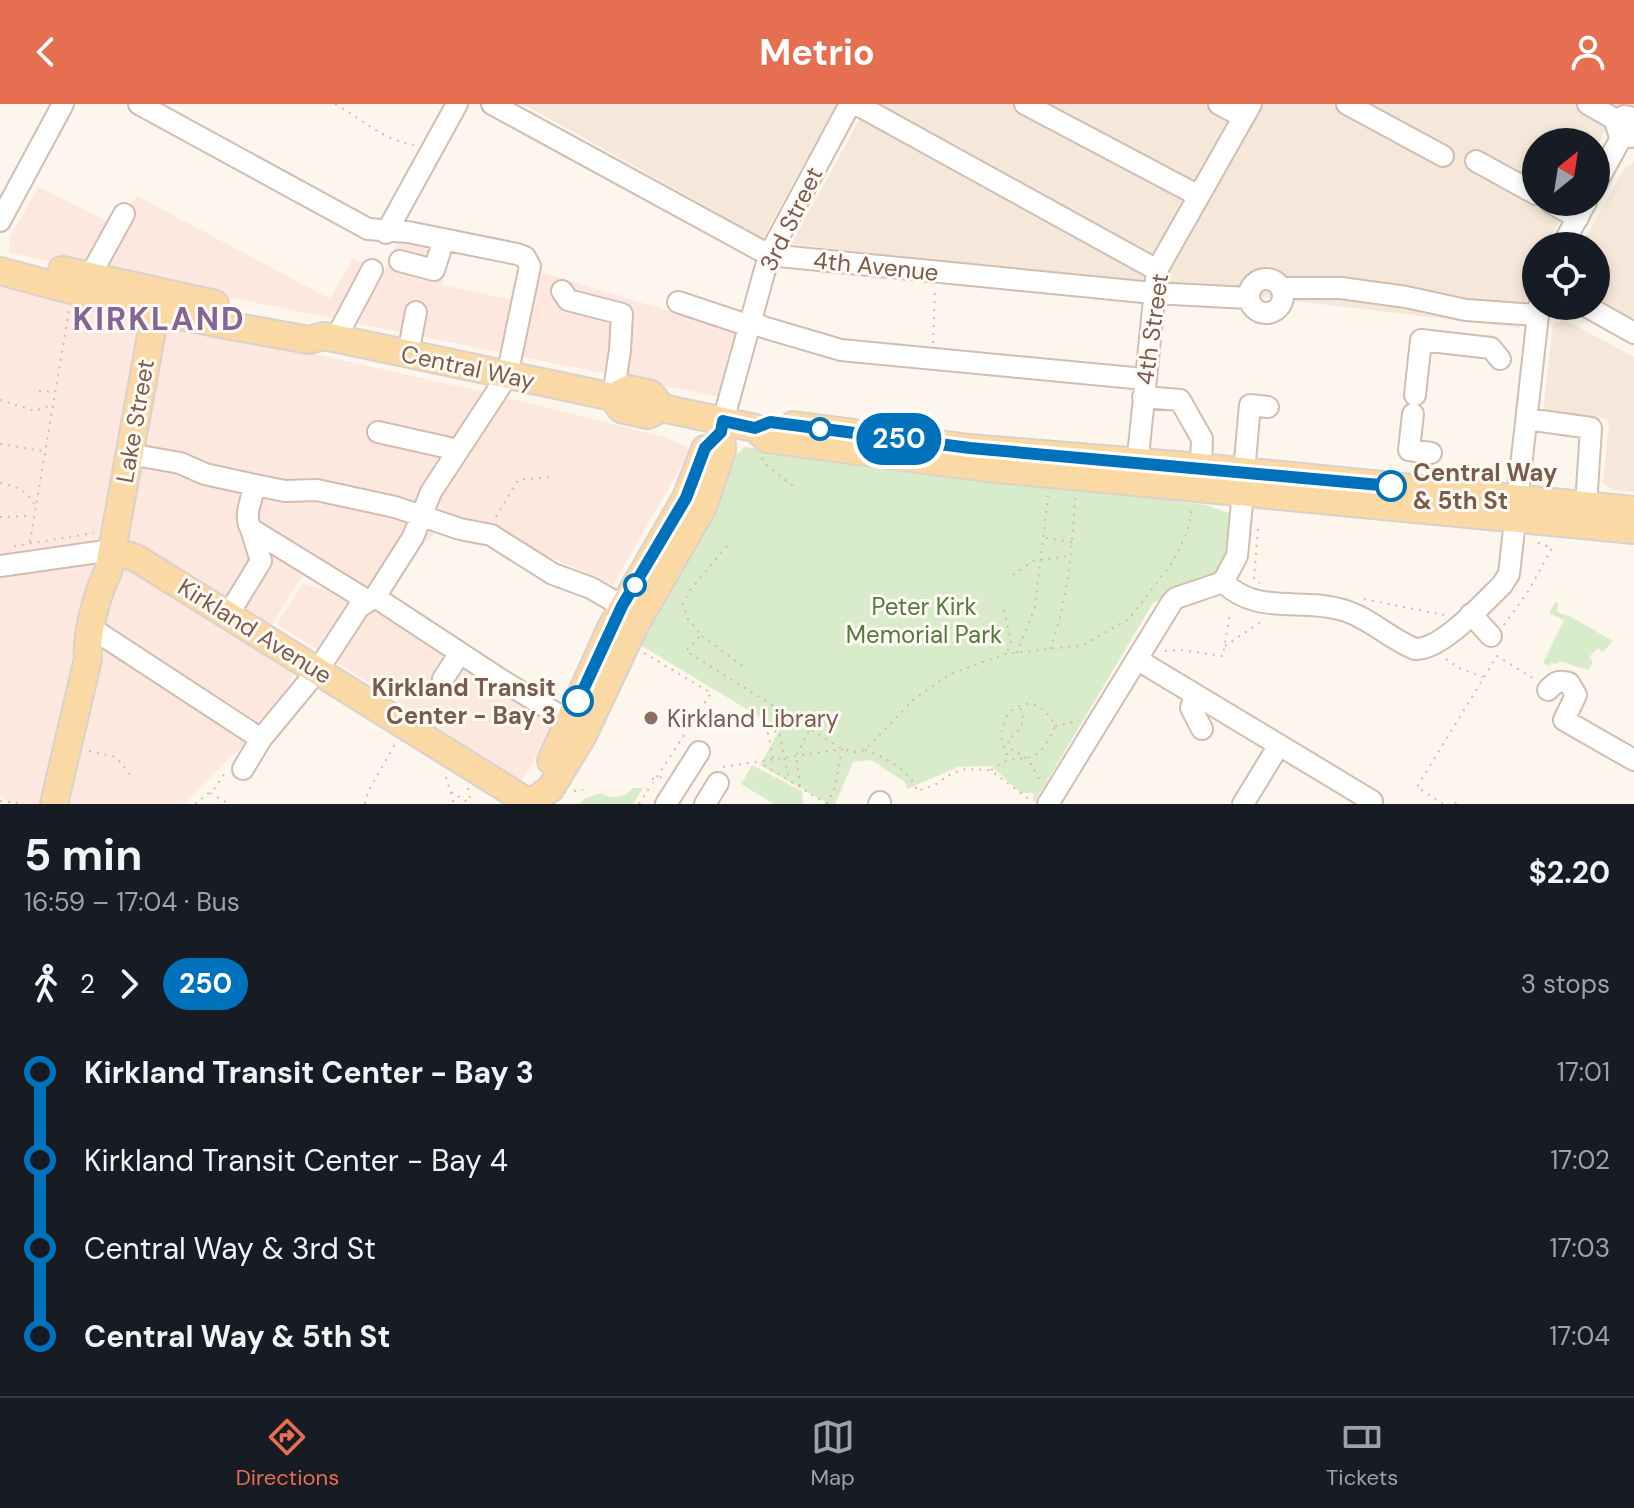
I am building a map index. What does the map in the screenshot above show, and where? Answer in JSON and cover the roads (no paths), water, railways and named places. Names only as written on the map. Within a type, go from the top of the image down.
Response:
[{"type":"main road","name":"Central Way","points":[[0,255],[90,276],[158,301],[192,327],[224,334],[275,326]]},
{"type":"main road","name":"Central Way","points":[[0,271],[275,326],[309,340],[330,337],[613,397],[621,409],[648,415],[662,408],[756,439],[770,422],[1136,471],[1634,530]]},
{"type":"main road","name":"Lake Street","points":[[107,551],[158,301]]},
{"type":"main road","name":"3rd Street","points":[[530,804],[539,781],[558,750],[622,606],[686,498],[705,448],[722,426]]},
{"type":"main road","name":"3rd Street","points":[[530,804],[551,788],[582,737],[635,625],[703,507],[722,450],[722,426]]},
{"type":"main road","name":"Central Way","points":[[1136,471],[1201,467],[1244,482]]},
{"type":"main road","name":"Central Way","points":[[1522,517],[1586,505],[1634,510]]},
{"type":"main road","name":"Kirkland Avenue","points":[[107,551],[136,558],[530,804]]},
{"type":"main road","points":[[88,659],[95,650],[109,586],[107,551]]},
{"type":"main road","points":[[54,804],[88,659],[87,648],[107,551]]},
{"type":"street","points":[[0,221],[63,104]]},
{"type":"street","points":[[139,104],[368,229],[386,233],[408,232],[517,254],[525,257],[530,266],[507,376],[431,492],[413,537],[371,599],[359,607],[318,670],[235,769]]},
{"type":"street","points":[[386,233],[457,104]]},
{"type":"street","name":"4th Avenue","points":[[492,104],[769,255],[1153,293],[1249,298],[1258,311],[1269,312],[1279,307],[1284,290],[1341,288],[1406,297],[1466,310],[1522,311]]},
{"type":"street","name":"3rd Street","points":[[722,426],[769,255],[850,104]]},
{"type":"street","points":[[856,104],[1157,270]]},
{"type":"street","points":[[1025,104],[1199,196]]},
{"type":"street","points":[[1219,104],[1247,111]]},
{"type":"street","points":[[1347,104],[1443,156]]},
{"type":"street","points":[[1588,104],[1629,124],[1610,159]]},
{"type":"street","name":"4th Street","points":[[1136,471],[1157,270],[1247,111]]},
{"type":"street","points":[[1476,161],[1522,186]]},
{"type":"street","points":[[90,276],[124,214]]},
{"type":"street","points":[[400,261],[434,270],[444,239]]},
{"type":"street","points":[[330,337],[372,270]]},
{"type":"street","points":[[562,291],[568,300],[622,314],[613,397]]},
{"type":"street","points":[[678,302],[841,350],[1144,388],[1180,400],[1202,439],[1201,467]]},
{"type":"street","points":[[408,354],[416,312]]},
{"type":"street","points":[[1223,582],[1233,592],[1251,601],[1346,610],[1415,649],[1433,646],[1507,579],[1522,517],[1527,419],[1537,320]]},
{"type":"street","points":[[1610,320],[1634,333]]},
{"type":"street","points":[[1431,453],[1409,450],[1421,340],[1491,348],[1500,359]]},
{"type":"street","points":[[1046,796],[1176,598],[1223,582],[1237,556],[1250,405],[1268,407]]},
{"type":"street","points":[[1527,419],[1592,430],[1586,505]]},
{"type":"street","points":[[378,432],[458,450]]},
{"type":"street","points":[[129,454],[180,463],[205,474],[285,491],[317,490],[395,507],[460,529],[491,535],[553,574],[591,588],[622,606]]},
{"type":"street","points":[[228,615],[261,561],[247,523],[255,485]]},
{"type":"street","points":[[251,529],[569,721]]},
{"type":"street","points":[[0,566],[107,551]]},
{"type":"street","points":[[1471,614],[1495,643]]},
{"type":"street","points":[[99,633],[261,739]]},
{"type":"street","points":[[443,679],[460,653]]},
{"type":"street","points":[[1138,660],[1372,801]]},
{"type":"street","points":[[1542,685],[1561,681],[1569,683],[1576,695],[1564,720],[1634,760]]},
{"type":"street","points":[[1195,695],[1191,708],[1202,729]]},
{"type":"street","points":[[1243,804],[1279,745]]},
{"type":"street","points":[[666,804],[699,752]]},
{"type":"street","points":[[705,804],[718,783]]},
{"type":"place","name":"Central Way & 5th St","points":[[1391,486]]},
{"type":"place","name":"Kirkland Transit Center - Bay 3","points":[[578,701]]},
{"type":"place","name":"Kirkland Library","points":[[651,718]]},
{"type":"district","name":"KIRKLAND","points":[[159,319]]},
{"type":"park label","name":"Peter Kirk Memorial Park","points":[[924,620]]}]
